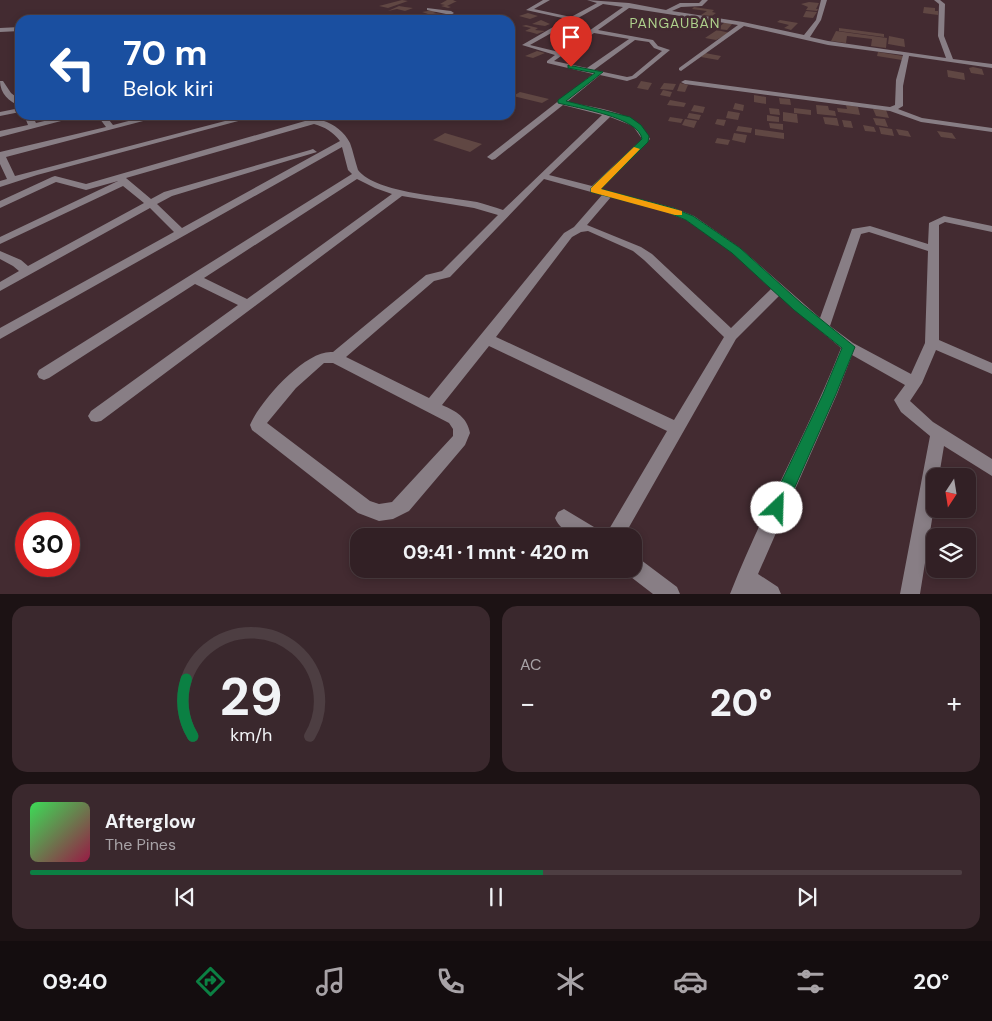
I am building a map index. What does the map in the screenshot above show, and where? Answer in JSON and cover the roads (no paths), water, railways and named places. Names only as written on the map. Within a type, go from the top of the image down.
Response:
[{"type":"street","points":[[546,0],[528,10],[574,19]]},
{"type":"street","points":[[590,0],[744,24],[825,42],[992,66]]},
{"type":"street","points":[[667,11],[682,4],[700,5],[705,0]]},
{"type":"street","points":[[806,37],[822,13],[824,0]]},
{"type":"street","points":[[937,0],[942,4],[942,39],[951,60]]},
{"type":"street","points":[[560,54],[526,45],[602,2]]},
{"type":"street","points":[[594,31],[651,41],[656,47],[668,50],[636,75],[627,78],[550,62],[629,5]]},
{"type":"street","points":[[429,9],[451,13],[447,15]]},
{"type":"street","points":[[682,69],[744,24]]},
{"type":"street","points":[[0,30],[15,28]]},
{"type":"street","points":[[589,70],[634,38]]},
{"type":"street","points":[[891,109],[899,106],[900,76],[907,54]]},
{"type":"street","points":[[492,157],[600,72]]},
{"type":"street","points":[[636,75],[645,78]]},
{"type":"street","points":[[685,82],[891,109],[921,120],[992,130]]},
{"type":"street","points":[[0,83],[4,96]]},
{"type":"street","points":[[560,102],[631,121],[642,131],[646,139],[594,190]]},
{"type":"street","points":[[0,114],[15,111]]},
{"type":"street","points":[[336,358],[430,278],[446,274],[542,176],[608,114]]},
{"type":"street","points":[[30,120],[33,126]]},
{"type":"street","points":[[0,134],[59,120]]},
{"type":"street","points":[[105,120],[111,128]]},
{"type":"street","points":[[12,179],[0,156],[142,120]]},
{"type":"street","points":[[0,184],[48,169],[238,120]]},
{"type":"street","points":[[310,120],[332,128],[357,175],[378,186],[400,193],[476,204],[505,214]]},
{"type":"street","points":[[86,187],[121,180],[314,121]]},
{"type":"street","points":[[0,287],[150,203],[174,192],[340,144]]},
{"type":"street","points":[[0,334],[340,144]]},
{"type":"street","points":[[48,169],[55,179]]},
{"type":"street","points":[[44,374],[357,175]]},
{"type":"street","points":[[542,176],[685,216],[736,250],[778,290],[848,347],[915,383]]},
{"type":"street","points":[[0,205],[55,179],[86,187],[96,195]]},
{"type":"street","points":[[0,241],[96,195],[121,180]]},
{"type":"street","points":[[121,180],[150,203],[180,232]]},
{"type":"street","points":[[96,416],[250,305],[400,193]]},
{"type":"street","points":[[432,406],[488,339],[568,235],[578,229],[608,194]]},
{"type":"street","points":[[992,230],[939,219],[934,223],[932,343],[915,383],[902,398],[904,406],[938,434],[992,468]]},
{"type":"street","points":[[578,229],[589,228],[620,240],[648,257],[731,336]]},
{"type":"street","points":[[823,328],[856,231],[870,229],[934,249]]},
{"type":"street","points":[[0,255],[17,263],[27,272]]},
{"type":"street","points":[[193,278],[250,305]]},
{"type":"street","points":[[619,528],[731,336],[778,290]]},
{"type":"street","points":[[488,339],[678,429]]},
{"type":"street","points":[[932,343],[992,369]]},
{"type":"street","points":[[770,594],[743,586],[830,394],[848,347]]},
{"type":"street","points":[[322,358],[336,358],[432,406],[454,418],[460,424],[462,433],[460,440],[403,505],[391,512],[371,512],[258,425],[258,421],[265,411],[312,364],[322,358]]},
{"type":"street","points":[[910,594],[938,434]]},
{"type":"street","points":[[564,518],[580,528]]},
{"type":"street","points":[[642,573],[670,594]]},
{"type":"district","name":"PANGAUBAN","points":[[675,23]]}]
